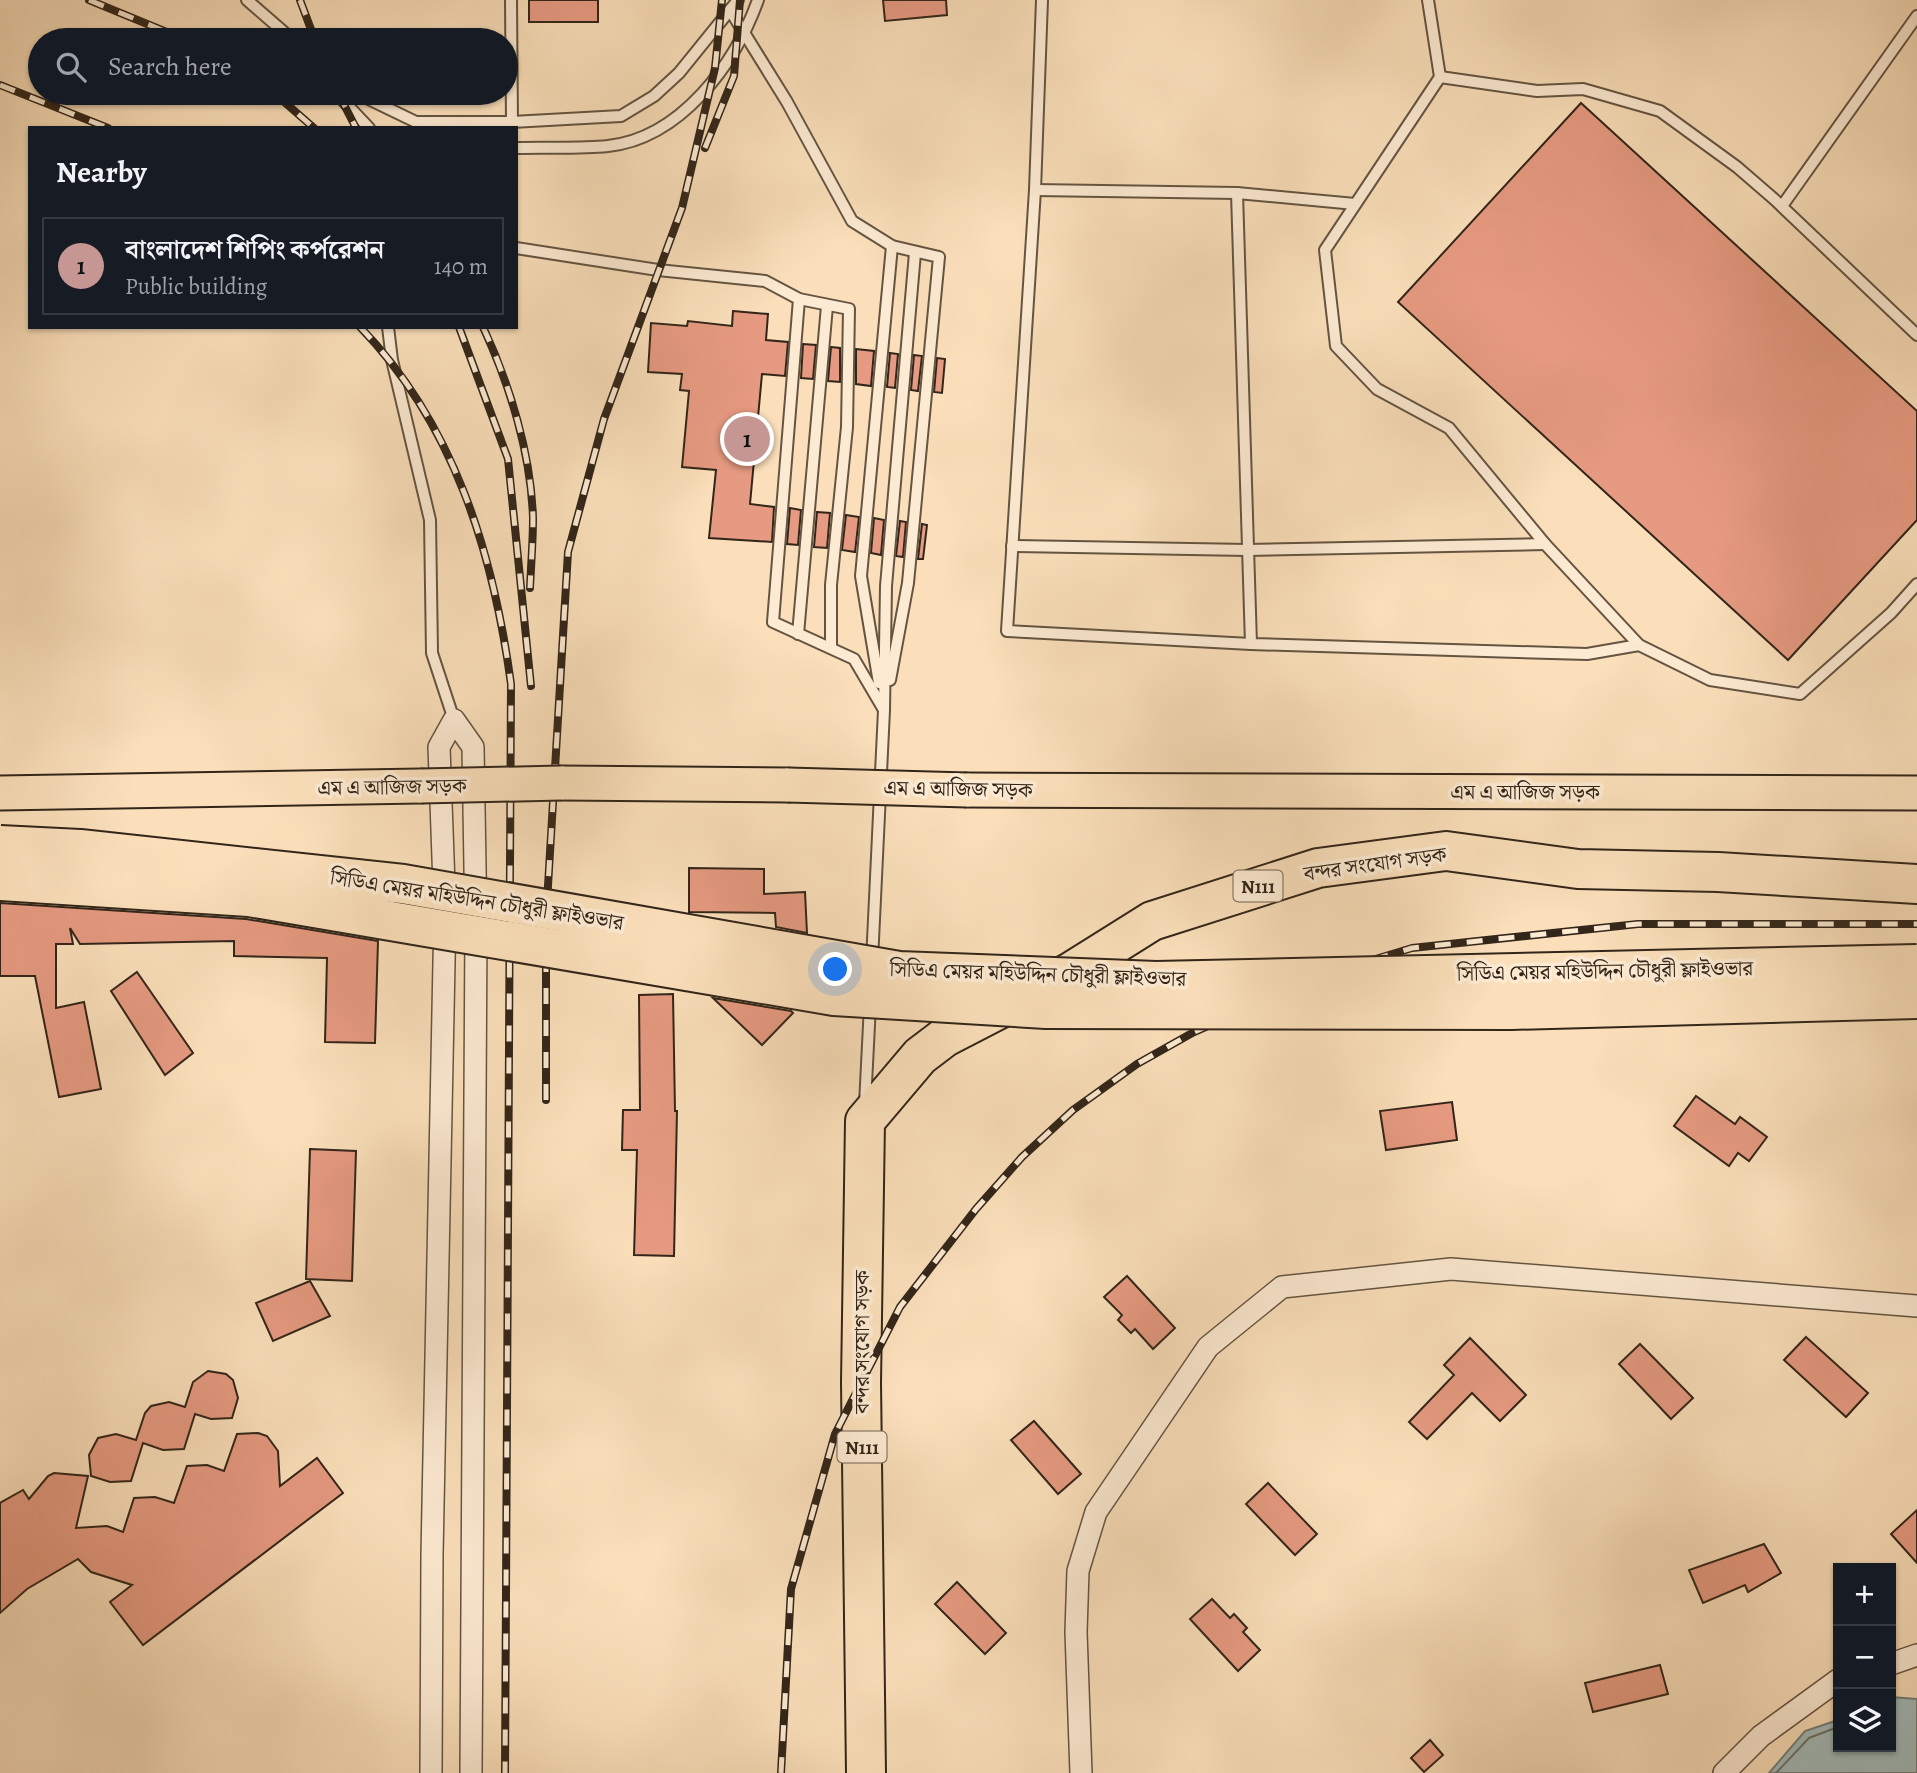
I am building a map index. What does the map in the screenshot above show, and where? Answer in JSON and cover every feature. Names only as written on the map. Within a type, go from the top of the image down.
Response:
[{"type":"highway","name":"সিডিএ মেয়র মহিউদ্দিন চৌধুরী ফ্লাইওভার","points":[[0,845],[80,849],[402,884],[899,971],[1156,981],[1917,964]]},
{"type":"highway","name":"বন্দর সংযোগ সড়ক","points":[[866,1773],[861,1383],[864,1121],[903,1073],[945,1037],[1069,973],[1153,920],[1318,868],[1446,851],[1578,869],[1718,872],[1917,884]]},
{"type":"highway","points":[[0,881],[249,897],[847,997],[1046,1009],[1511,1010],[1917,999]]},
{"type":"main road","name":"এম এ আজিজ সড়ক","points":[[0,793],[561,783],[967,790],[1917,793]]},
{"type":"street","points":[[431,1773],[437,1239],[445,913],[439,747],[454,720],[473,747],[476,914],[471,1773]]},
{"type":"street","points":[[1081,1773],[1076,1632],[1079,1571],[1096,1512],[1208,1347],[1282,1287],[1451,1269],[1917,1306]]},
{"type":"street","points":[[1896,1662],[1917,1655]]},
{"type":"street","points":[[1724,1773],[1761,1735],[1833,1684]]},
{"type":"lane","points":[[247,0],[278,28]]},
{"type":"lane","points":[[511,0],[511,28]]},
{"type":"lane","points":[[379,105],[416,125],[621,116],[654,96],[678,73],[738,0]]},
{"type":"lane","points":[[518,148],[610,146],[645,136],[690,107],[736,52],[758,0]]},
{"type":"lane","points":[[1042,0],[1035,190],[1007,631],[1251,644],[1587,654],[1639,645]]},
{"type":"lane","points":[[1428,0],[1440,77],[1325,250],[1336,346],[1377,389],[1449,428],[1545,544],[1639,645],[1710,680],[1800,694],[1891,613],[1917,584]]},
{"type":"lane","points":[[730,10],[787,102],[852,221],[892,246],[939,257],[908,583],[884,710]]},
{"type":"lane","points":[[1782,206],[1917,16]]},
{"type":"lane","points":[[1440,77],[1537,91],[1583,89],[1660,111],[1737,167],[1782,206],[1917,335]]},
{"type":"lane","points":[[347,105],[365,126]]},
{"type":"lane","points":[[362,105],[366,126]]},
{"type":"lane","points":[[512,105],[512,122]]},
{"type":"lane","points":[[1035,190],[1237,193],[1355,204]]},
{"type":"lane","points":[[1237,193],[1251,644]]},
{"type":"lane","points":[[884,710],[861,576],[892,246]]},
{"type":"lane","points":[[518,248],[659,270],[765,281],[799,299],[849,309],[847,427],[831,585],[831,648]]},
{"type":"lane","points":[[884,710],[886,586],[915,253]]},
{"type":"lane","points":[[799,299],[773,622],[854,659],[884,710]]},
{"type":"lane","points":[[798,634],[827,306]]},
{"type":"lane","points":[[388,329],[392,360],[430,520],[432,653],[454,720]]},
{"type":"lane","points":[[1012,546],[1248,550],[1545,544]]},
{"type":"lane","name":"বন্দর সংযোগ সড়ক","points":[[864,1121],[884,710]]},
{"type":"water","points":[[1896,1697],[1917,1699],[1917,1773],[1769,1773],[1805,1731],[1833,1722],[1833,1752],[1896,1752]]},
{"type":"building","points":[[529,0],[598,0],[598,22],[529,22]]},
{"type":"building","points":[[883,0],[946,0],[947,15],[885,21]]},
{"type":"building","points":[[1581,103],[1917,411],[1917,520],[1788,660],[1398,302]]},
{"type":"building","points":[[733,311],[768,314],[766,340],[788,342],[785,376],[762,374],[750,504],[774,507],[772,542],[709,538],[716,470],[682,467],[689,391],[680,390],[682,374],[648,372],[651,323],[687,326],[688,321],[732,326]]},
{"type":"building","points":[[803,344],[816,345],[813,379],[801,378]]},
{"type":"building","points":[[831,347],[840,348],[840,382],[828,381]]},
{"type":"building","points":[[856,349],[874,351],[871,386],[856,384]]},
{"type":"building","points":[[890,353],[898,354],[895,388],[887,387]]},
{"type":"building","points":[[914,355],[922,356],[918,391],[911,390]]},
{"type":"building","points":[[937,358],[945,359],[942,393],[934,392]]},
{"type":"building","points":[[790,508],[801,510],[798,545],[787,544]]},
{"type":"building","points":[[817,512],[830,513],[827,548],[814,547]]},
{"type":"building","points":[[846,515],[859,517],[855,552],[842,550]]},
{"type":"building","points":[[874,518],[884,520],[881,555],[871,553]]},
{"type":"building","points":[[900,521],[906,522],[903,557],[896,556]]},
{"type":"building","points":[[922,524],[927,525],[923,559],[918,559]]},
{"type":"building","points":[[689,868],[764,869],[764,894],[805,892],[807,933],[776,927],[775,913],[689,912]]},
{"type":"building","points":[[0,903],[246,919],[378,941],[375,1043],[325,1042],[327,958],[234,956],[234,941],[80,944],[70,928],[73,944],[56,944],[56,1008],[84,1002],[101,1089],[59,1097],[35,976],[0,976]]},
{"type":"building","points":[[137,972],[193,1053],[165,1075],[111,991]]},
{"type":"building","points":[[673,994],[677,1111],[674,1256],[634,1255],[637,1150],[622,1150],[623,1110],[640,1110],[639,995]]},
{"type":"building","points":[[713,998],[791,1011],[793,1013],[762,1045]]},
{"type":"building","points":[[1696,1096],[1735,1124],[1740,1117],[1767,1137],[1749,1161],[1738,1153],[1729,1166],[1674,1126]]},
{"type":"building","points":[[1452,1102],[1457,1140],[1386,1150],[1380,1111]]},
{"type":"building","points":[[310,1149],[356,1151],[352,1281],[306,1279]]},
{"type":"building","points":[[1127,1276],[1175,1328],[1153,1349],[1135,1329],[1131,1333],[1118,1320],[1122,1315],[1104,1297]]},
{"type":"building","points":[[310,1281],[330,1316],[273,1341],[256,1303]]},
{"type":"building","points":[[1806,1337],[1868,1393],[1846,1417],[1784,1360]]},
{"type":"building","points":[[1470,1338],[1526,1395],[1500,1421],[1472,1393],[1427,1439],[1409,1422],[1454,1375],[1444,1365]]},
{"type":"building","points":[[1640,1344],[1693,1398],[1671,1419],[1619,1364]]},
{"type":"building","points":[[208,1371],[226,1374],[233,1380],[238,1398],[232,1418],[211,1419],[195,1414],[184,1449],[163,1450],[143,1443],[131,1481],[110,1482],[91,1476],[89,1455],[98,1438],[116,1434],[136,1440],[145,1413],[151,1406],[169,1402],[185,1407],[193,1382]]},
{"type":"building","points":[[1034,1421],[1081,1474],[1058,1494],[1011,1440]]},
{"type":"building","points":[[258,1433],[267,1436],[278,1451],[280,1486],[317,1458],[343,1493],[143,1645],[110,1602],[132,1585],[91,1572],[78,1559],[27,1589],[0,1613],[0,1503],[23,1490],[29,1499],[48,1476],[54,1473],[88,1476],[76,1528],[107,1526],[123,1532],[134,1498],[155,1497],[174,1503],[187,1466],[207,1465],[224,1471],[237,1434]]},
{"type":"building","points":[[1268,1483],[1317,1534],[1295,1555],[1246,1504]]},
{"type":"building","points":[[1917,1510],[1917,1563],[1891,1534]]},
{"type":"building","points":[[1764,1544],[1781,1573],[1748,1592],[1745,1585],[1703,1603],[1689,1570]]},
{"type":"building","points":[[957,1582],[1006,1633],[985,1654],[935,1604]]},
{"type":"building","points":[[1212,1599],[1230,1618],[1234,1614],[1247,1628],[1243,1632],[1260,1650],[1238,1671],[1190,1619]]},
{"type":"building","points":[[1660,1665],[1668,1694],[1593,1712],[1585,1683]]},
{"type":"building","points":[[1430,1740],[1443,1755],[1424,1772],[1411,1758]]},
{"type":"railway","points":[[89,0],[157,28]]},
{"type":"railway","points":[[300,0],[310,28]]},
{"type":"railway","points":[[546,1100],[546,919],[568,552],[604,419],[682,208],[715,68],[722,0]]},
{"type":"railway","points":[[705,148],[734,76],[740,0]]},
{"type":"railway","points":[[0,85],[28,96]]},
{"type":"railway","points":[[50,105],[103,126]]},
{"type":"railway","points":[[288,105],[312,126]]},
{"type":"railway","points":[[344,105],[355,126]]},
{"type":"railway","points":[[362,329],[393,365],[421,405],[464,492],[493,586],[511,684],[505,1773]]},
{"type":"railway","points":[[460,329],[508,459],[531,686]]},
{"type":"railway","points":[[484,329],[510,396],[528,469],[533,518],[530,588]]},
{"type":"railway","points":[[781,1773],[791,1589],[835,1434],[900,1307],[976,1209],[1022,1157],[1073,1110],[1137,1064],[1194,1032],[1336,971],[1412,948],[1638,924],[1917,924]]},
{"type":"place","name":"বাংলাদেশ শিপিং কর্পরেশন","points":[[747,439]]}]
